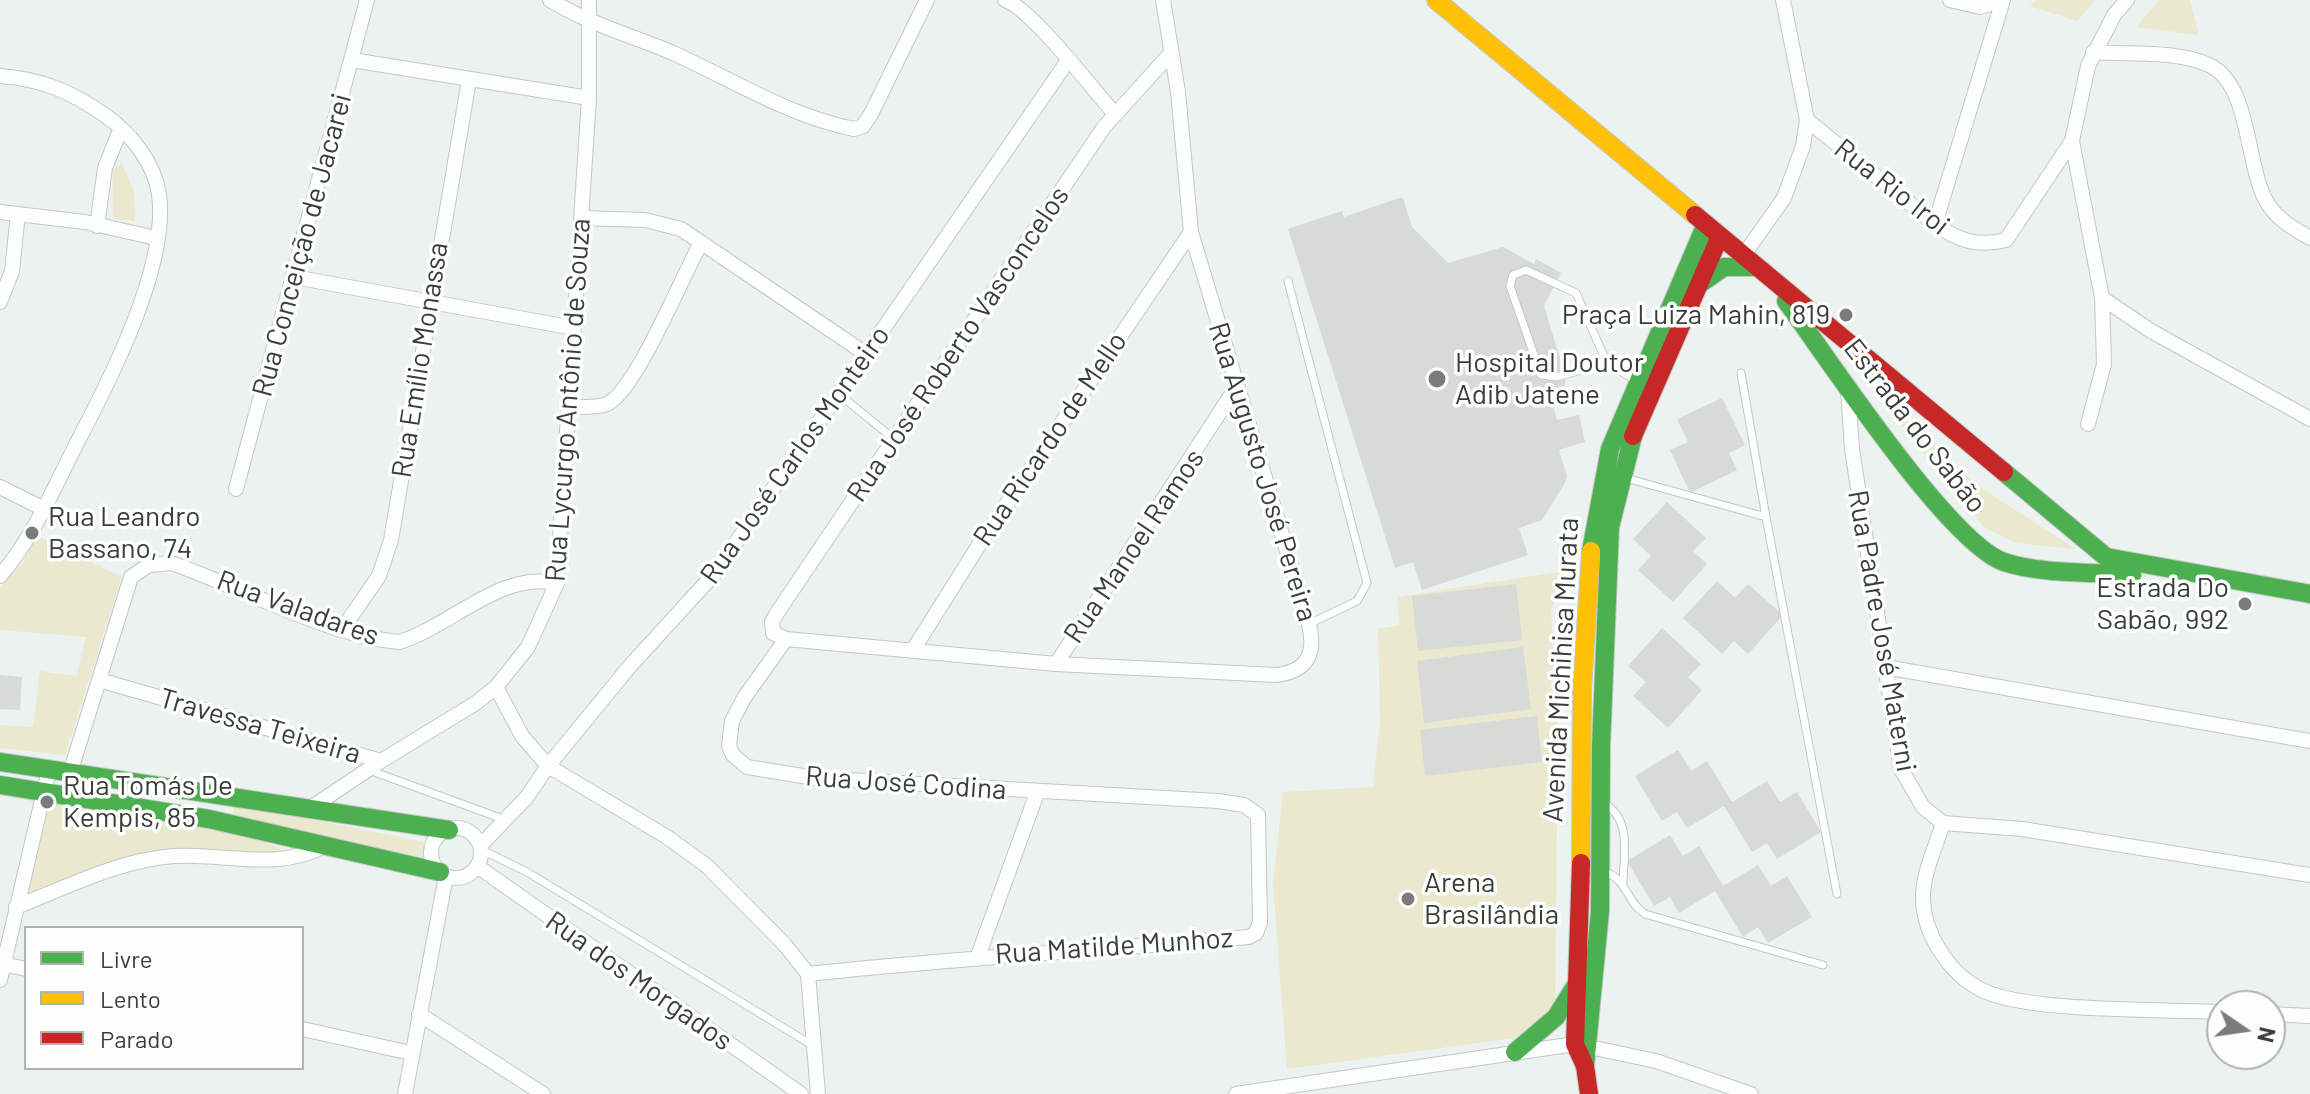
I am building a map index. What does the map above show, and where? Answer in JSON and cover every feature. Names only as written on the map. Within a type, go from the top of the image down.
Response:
[{"type":"street","name":"Rua Conceição de Jacarei","points":[[236,489],[367,0]]},
{"type":"street","points":[[550,0],[572,13],[788,107],[858,129],[871,114],[927,0]]},
{"type":"street","name":"Rua Lycurgo Antônio de Souza","points":[[496,687],[528,647],[557,583],[589,98],[589,0]]},
{"type":"street","name":"Rua Augusto José Pereira","points":[[786,639],[1056,664],[1291,673],[1302,668],[1312,637],[1309,624],[1191,232],[1163,0]]},
{"type":"street","name":"Estrada do Sabão","points":[[1436,0],[1775,285],[1883,369],[2106,557],[2180,573],[2310,594]]},
{"type":"street","points":[[1698,286],[1713,270],[1748,262],[1784,198],[1803,146],[1807,120],[1783,0]]},
{"type":"street","points":[[1950,0],[1980,7],[2003,0]]},
{"type":"street","points":[[1935,224],[2003,0]]},
{"type":"street","points":[[2088,424],[2104,364],[2102,298],[2072,141],[2093,52],[2127,0]]},
{"type":"street","points":[[1012,1],[1115,114]]},
{"type":"street","points":[[2093,52],[2184,59],[2218,71],[2238,102],[2268,205],[2290,227],[2310,238]]},
{"type":"street","name":"Rua José Roberto Vasconcelos","points":[[786,639],[772,631],[772,622],[1115,114],[1171,53]]},
{"type":"street","points":[[352,60],[589,98]]},
{"type":"street","name":"Rua José Carlos Monteiro","points":[[480,847],[499,823],[526,798],[548,766],[630,666],[715,573],[1067,62]]},
{"type":"street","points":[[0,76],[29,78],[70,92],[121,128],[154,173],[159,195],[156,238],[135,315],[115,370],[13,561],[0,576]]},
{"type":"street","name":"Rua Emílio Monassa","points":[[343,628],[368,596],[386,557],[469,80]]},
{"type":"street","name":"Rua Rio Iroi","points":[[1807,120],[1935,224],[1954,238],[1971,243],[2006,240],[2072,141]]},
{"type":"street","points":[[97,226],[105,168],[121,128]]},
{"type":"street","points":[[0,212],[156,238]]},
{"type":"street","points":[[0,302],[12,271],[18,214]]},
{"type":"street","points":[[581,218],[668,225],[701,243],[866,354]]},
{"type":"street","name":"Avenida Michihisa Murata","points":[[1582,1045],[1579,978],[1582,690],[1588,572],[1597,506],[1610,449],[1706,224]]},
{"type":"street","name":"Rua Ricardo de Mello","points":[[913,650],[971,557],[1191,232]]},
{"type":"street","name":"Avenida Michihisa Murata","points":[[1582,1045],[1600,870],[1610,527],[1628,449],[1720,236]]},
{"type":"street","points":[[570,407],[606,405],[625,386],[701,243]]},
{"type":"street","points":[[294,277],[574,328]]},
{"type":"street","name":"Estrada do Sabão","points":[[1775,285],[1847,388],[1940,509],[1980,549],[2004,562],[2056,570],[2129,575],[2180,573]]},
{"type":"street","points":[[2102,298],[2151,331],[2310,419]]},
{"type":"street","points":[[1847,388],[1846,374],[1858,362],[1883,369]]},
{"type":"street","name":"Rua Manoel Ramos","points":[[1056,664],[1237,386]]},
{"type":"street","name":"Rua Padre José Materni","points":[[1847,388],[1852,449],[1901,769],[1923,807],[1943,823]]},
{"type":"street","points":[[0,487],[42,508]]},
{"type":"street","name":"Rua Valadares","points":[[99,680],[131,577],[149,565],[171,563],[343,628],[380,640],[399,642],[500,591],[542,580],[557,583]]},
{"type":"street","name":"Rua José Codina","points":[[786,639],[744,698],[732,721],[729,746],[733,755],[747,767],[815,778],[1218,801]]},
{"type":"street","points":[[1885,667],[2310,741]]},
{"type":"street","points":[[70,773],[99,680]]},
{"type":"street","name":"Travessa Teixeira","points":[[99,680],[375,766],[476,703],[496,687]]},
{"type":"street","points":[[496,687],[522,736],[548,766],[667,837],[707,866],[785,945],[808,974],[818,1094]]},
{"type":"street","points":[[0,762],[458,831],[480,847],[477,866],[449,875],[209,819],[0,785]]},
{"type":"street","points":[[309,809],[375,766]]},
{"type":"street","points":[[0,980],[49,770]]},
{"type":"street","points":[[978,956],[1037,793]]},
{"type":"street","name":"Rua Matilde Munhoz","points":[[808,974],[978,956],[1082,952],[1253,935],[1260,922],[1260,822],[1248,807],[1218,801]]},
{"type":"street","points":[[449,875],[432,860],[432,849],[438,837],[499,823]]},
{"type":"street","points":[[2206,1011],[2017,1001],[1980,989],[1963,978],[1941,952],[1929,931],[1924,913],[1925,881],[1943,823],[2022,829],[2310,875]]},
{"type":"street","points":[[16,907],[127,863],[176,856],[286,859],[305,856],[326,845]]},
{"type":"street","name":"Rua dos Morgados","points":[[477,866],[801,1094]]},
{"type":"street","points":[[405,1094],[441,898],[449,875]]},
{"type":"street","points":[[3,964],[24,969]]},
{"type":"street","points":[[1515,1052],[1556,1017],[1579,978]]},
{"type":"street","points":[[419,1014],[543,1094]]},
{"type":"street","points":[[2286,1015],[2310,1016]]},
{"type":"street","points":[[304,1029],[411,1053]]},
{"type":"street","points":[[1582,1045],[1589,1094]]},
{"type":"street","points":[[1236,1094],[1515,1052],[1582,1045],[1704,1075],[1751,1094]]},
{"type":"lane","points":[[1607,363],[1556,377],[1541,375],[1510,286],[1513,275],[1526,270],[1576,293],[1607,363],[1639,381]]},
{"type":"lane","points":[[1288,281],[1367,583],[1357,601],[1309,624]]},
{"type":"lane","points":[[1741,373],[1837,894]]},
{"type":"lane","points":[[840,395],[896,440]]},
{"type":"lane","points":[[1620,477],[1766,517]]},
{"type":"lane","points":[[375,766],[499,823]]},
{"type":"lane","points":[[1600,801],[1619,814],[1623,824],[1623,882],[1632,902],[1645,914],[1823,965]]},
{"type":"lane","points":[[480,847],[527,872],[816,1048]]},
{"type":"lane","points":[[1600,870],[1623,882]]},
{"type":"shaded area","points":[[2036,0],[2095,0],[2077,21],[2030,6]]},
{"type":"shaded area","points":[[2159,0],[2190,0],[2199,35],[2136,27]]},
{"type":"shaded area","points":[[122,163],[134,192],[135,221],[113,219],[113,169]]},
{"type":"shaded area","points":[[1875,392],[1981,488],[2076,549],[2016,543],[1984,527]]},
{"type":"shaded area","points":[[37,536],[122,577],[65,755],[0,748],[0,725],[33,727],[40,671],[76,676],[86,637],[0,630],[0,587],[22,564]]},
{"type":"shaded area","points":[[1564,571],[1551,611],[1558,730],[1555,1005],[1515,1038],[1287,1069],[1273,884],[1283,792],[1373,787],[1380,722],[1378,629],[1400,625],[1397,597]]},
{"type":"shaded area","points":[[44,795],[228,825],[302,859],[175,855],[24,904]]},
{"type":"shaded area","points":[[235,804],[425,842],[422,857],[232,819]]},
{"type":"building","points":[[1403,198],[1412,227],[1448,263],[1503,247],[1534,264],[1536,259],[1561,273],[1544,306],[1565,375],[1565,395],[1551,399],[1557,420],[1579,415],[1585,442],[1559,450],[1567,476],[1565,483],[1542,520],[1519,528],[1528,555],[1422,590],[1413,562],[1395,568],[1288,229],[1342,211],[1344,217]]},
{"type":"building","points":[[1722,398],[1745,445],[1729,453],[1737,470],[1690,493],[1670,450],[1688,442],[1677,419]]},
{"type":"building","points":[[1667,502],[1706,538],[1693,551],[1707,564],[1673,602],[1638,570],[1651,556],[1633,539]]},
{"type":"building","points":[[1717,581],[1735,598],[1748,584],[1783,615],[1748,654],[1734,641],[1722,654],[1683,618]]},
{"type":"building","points":[[1516,584],[1522,640],[1418,651],[1412,596]]},
{"type":"building","points":[[1662,628],[1701,664],[1688,677],[1702,690],[1668,728],[1633,696],[1646,682],[1628,666]]},
{"type":"building","points":[[1523,647],[1531,709],[1424,723],[1417,661]]},
{"type":"building","points":[[0,675],[22,677],[20,710],[0,709]]},
{"type":"building","points":[[1537,716],[1542,762],[1425,776],[1420,730]]},
{"type":"building","points":[[1678,750],[1691,771],[1707,761],[1732,802],[1767,781],[1780,802],[1797,792],[1821,832],[1777,859],[1767,843],[1752,852],[1724,806],[1687,828],[1677,812],[1662,821],[1635,776]]},
{"type":"building","points":[[1670,835],[1683,856],[1699,846],[1723,886],[1758,865],[1771,886],[1787,876],[1812,917],[1768,943],[1758,927],[1743,937],[1715,891],[1679,913],[1670,897],[1654,906],[1627,861]]},
{"type":"traffic: fast","points":[[1591,551],[1610,449],[1706,224]]},
{"type":"traffic: fast","points":[[1701,283],[1724,267],[1754,267]]},
{"type":"traffic: fast","points":[[1786,301],[1889,445],[1952,521],[1980,547],[2004,562],[2018,566],[2050,571],[2132,575]]},
{"type":"traffic: fast","points":[[1585,1066],[1600,911],[1601,747],[1610,527],[1633,436]]},
{"type":"traffic: fast","points":[[2004,472],[2106,557],[2310,594]]},
{"type":"traffic: fast","points":[[0,762],[449,830]]},
{"type":"traffic: fast","points":[[0,785],[209,819],[440,872]]},
{"type":"traffic: fast","points":[[1515,1052],[1556,1017],[1576,985]]},
{"type":"traffic: slow","points":[[1436,0],[1695,215]]},
{"type":"traffic: slow","points":[[1581,863],[1582,690],[1591,551]]},
{"type":"traffic: jam","points":[[1695,215],[2004,472]]},
{"type":"traffic: jam","points":[[1633,436],[1720,236]]},
{"type":"traffic: jam","points":[[1581,863],[1575,1044],[1585,1066],[1589,1094]]},
{"type":"place","name":"Praça Luiza Mahin, 819","points":[[1846,315]]},
{"type":"place","name":"Hospital Doutor Adib Jatene","points":[[1437,379]]},
{"type":"place","name":"Rua Leandro Bassano, 74","points":[[32,533]]},
{"type":"place","name":"Estrada Do Sabão, 992","points":[[2245,604]]},
{"type":"place","name":"Rua Tomás De Kempis, 85","points":[[47,802]]},
{"type":"place","name":"Arena Brasilândia","points":[[1408,899]]}]
